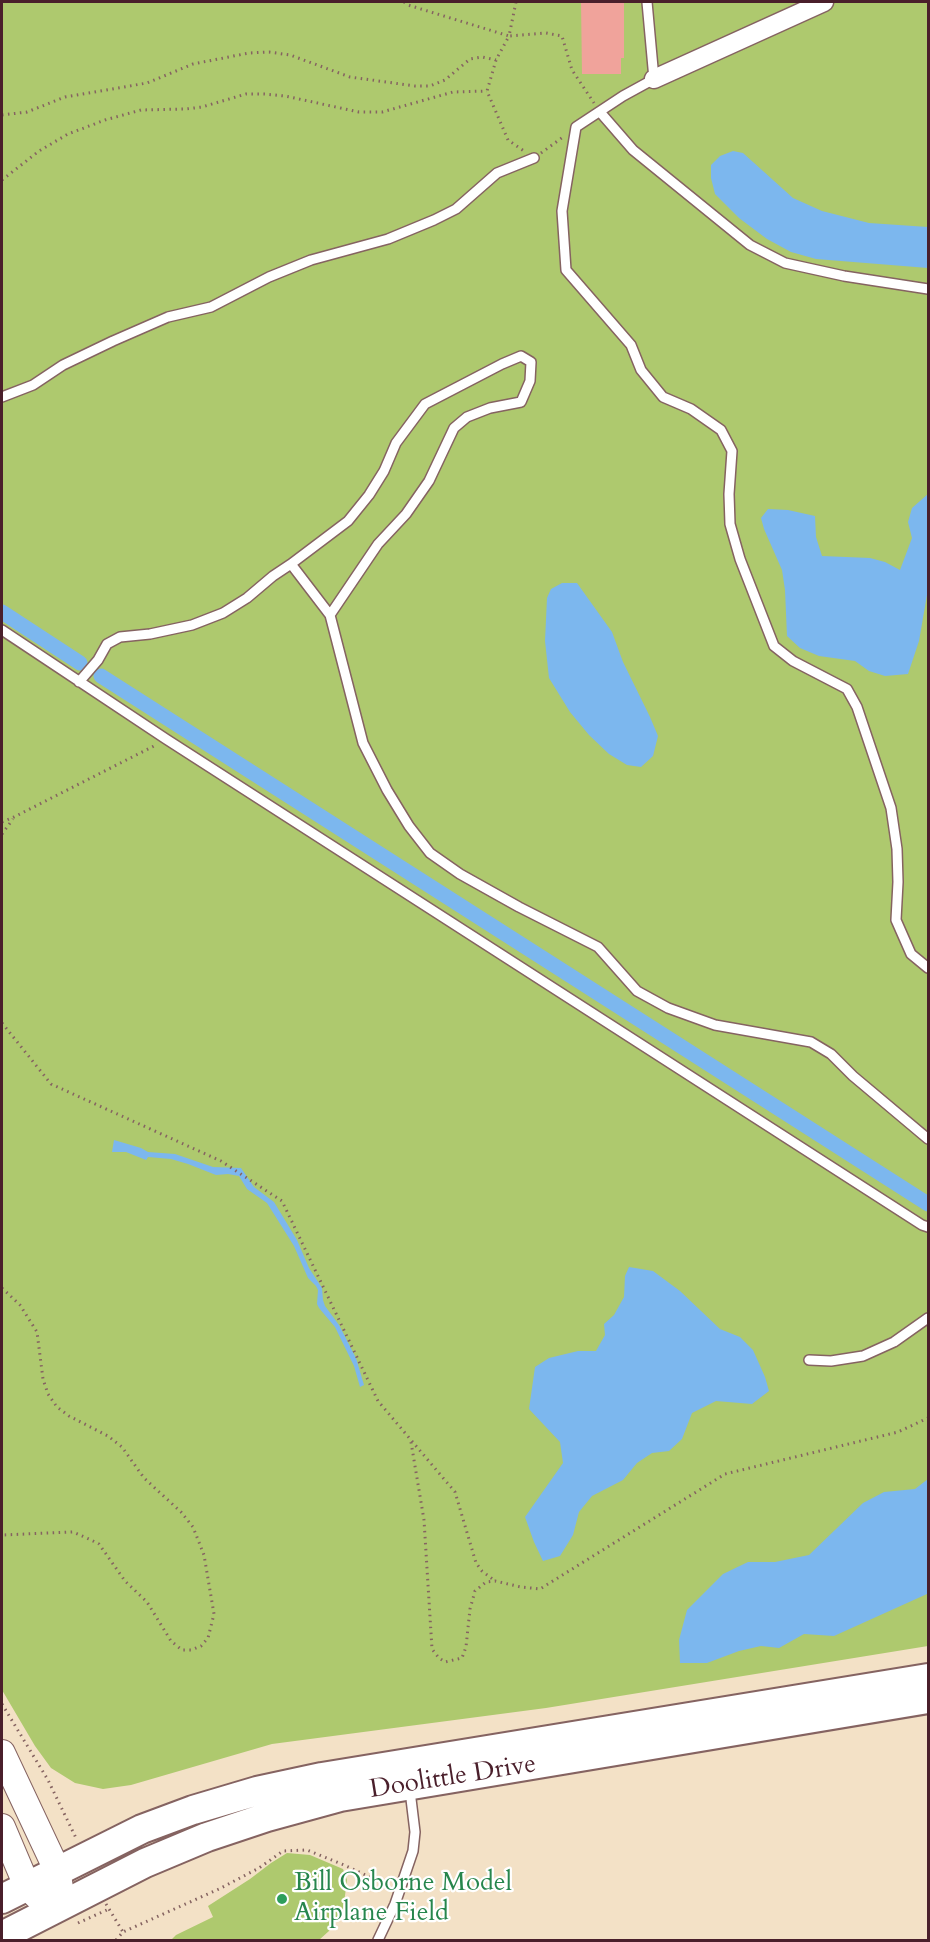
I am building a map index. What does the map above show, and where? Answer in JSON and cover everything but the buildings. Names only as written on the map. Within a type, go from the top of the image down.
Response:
[{"type":"main road","name":"Doolittle Drive","points":[[2,1899],[142,1829],[193,1810],[257,1791],[334,1775],[928,1678]]},
{"type":"main road","name":"Doolittle Drive","points":[[2,1936],[145,1863],[207,1837],[267,1817],[340,1797],[928,1699]]},
{"type":"main road","points":[[2,1753],[57,1870],[60,1888],[56,1908],[40,1899],[27,1886],[2,1827]]},
{"type":"street","points":[[654,79],[824,2]]},
{"type":"lane","points":[[647,2],[654,79],[623,96],[576,128],[562,211],[566,270],[631,345],[641,370],[663,397],[691,410],[721,430],[732,451],[729,494],[730,524],[740,559],[774,646],[794,661],[847,689],[857,707],[891,808],[897,849],[896,920],[911,954],[928,968]]},
{"type":"lane","points":[[600,112],[633,150],[750,245],[786,263],[844,276],[928,289]]},
{"type":"lane","points":[[2,397],[33,385],[63,365],[168,317],[211,307],[269,277],[310,260],[388,239],[434,220],[456,209],[497,173],[534,158]]},
{"type":"lane","points":[[79,682],[99,660],[107,644],[120,637],[150,634],[192,625],[223,612],[247,598],[348,521],[369,495],[384,471],[396,443],[425,404],[521,356],[531,362],[530,381],[521,402],[490,408],[474,414],[454,428],[429,481],[406,514],[378,544],[330,615]]},
{"type":"lane","points":[[291,564],[330,615],[363,743],[387,790],[409,826],[430,853],[460,874],[598,947],[637,991],[668,1008],[715,1025],[811,1042],[831,1054],[853,1076],[928,1139]]},
{"type":"lane","points":[[2,630],[166,739],[928,1227]]},
{"type":"lane","points":[[809,1360],[831,1361],[863,1356],[894,1342],[928,1318]]},
{"type":"lane","points":[[378,1941],[395,1904],[413,1851],[415,1832],[411,1798],[406,1786]]},
{"type":"path","points":[[404,2],[510,36],[546,33],[562,36],[572,70],[600,112]]},
{"type":"path","points":[[516,2],[510,36],[496,60],[487,91],[508,140],[534,158],[576,128]]},
{"type":"path","points":[[2,115],[27,112],[65,97],[147,83],[193,64],[249,53],[269,52],[290,55],[350,77],[415,86],[430,86],[445,80],[470,59],[482,57],[496,60]]},
{"type":"path","points":[[2,180],[39,151],[68,134],[141,110],[186,110],[238,96],[264,94],[285,96],[359,112],[382,112],[453,92],[487,91]]},
{"type":"path","points":[[2,822],[14,818],[166,739]]},
{"type":"path","points":[[2,834],[14,818]]},
{"type":"path","points":[[2,1023],[51,1084],[221,1161],[282,1201],[378,1401],[455,1492],[476,1563],[495,1581]]},
{"type":"path","points":[[2,1288],[20,1305],[38,1332],[43,1379],[48,1394],[57,1407],[69,1416],[108,1436],[122,1448],[144,1478],[181,1512],[193,1527],[204,1555],[214,1614],[208,1638],[201,1646],[191,1650],[182,1650],[171,1641],[147,1602],[125,1581],[99,1544],[73,1532],[2,1535]]},
{"type":"path","points":[[411,1442],[423,1520],[432,1649],[445,1662],[462,1658],[466,1647],[470,1609],[475,1591],[486,1582],[495,1581],[521,1587],[540,1588],[725,1474],[898,1432],[928,1418]]},
{"type":"path","points":[[2,1704],[48,1780],[73,1830]]},
{"type":"path","points":[[116,1941],[123,1932],[219,1889],[259,1868],[284,1851],[307,1850],[372,1878],[401,1885]]},
{"type":"path","points":[[108,1907],[123,1932]]},
{"type":"green space","points":[[2,2],[928,2],[928,1646],[546,1708],[272,1744],[131,1785],[103,1789],[75,1783],[51,1768],[35,1746],[2,1690]]},
{"type":"green space","name":"Bill Osborne Model Airplane Field","points":[[287,1853],[310,1855],[343,1869],[347,1880],[343,1911],[329,1931],[319,1940],[171,1940],[176,1935],[213,1917],[208,1906]]},
{"type":"water","points":[[733,151],[743,153],[793,198],[822,211],[869,223],[928,227],[928,268],[816,259],[791,252],[767,239],[739,218],[715,194],[711,165],[720,156]]},
{"type":"water","points":[[928,494],[928,589],[919,641],[908,674],[885,676],[869,671],[855,661],[819,656],[800,648],[787,636],[782,570],[761,518],[768,509],[788,510],[815,516],[816,537],[822,556],[870,558],[885,562],[900,570],[912,538],[908,522],[912,508]]},
{"type":"water","points":[[562,583],[577,583],[612,632],[623,662],[650,717],[658,736],[653,756],[641,767],[627,765],[609,754],[589,735],[570,712],[549,678],[545,641],[547,598],[551,589]]},
{"type":"water","points":[[114,1140],[148,1152],[175,1154],[213,1167],[241,1168],[254,1187],[274,1202],[297,1240],[309,1268],[322,1288],[325,1306],[339,1325],[356,1358],[364,1385],[360,1387],[354,1366],[335,1327],[317,1304],[316,1286],[308,1278],[294,1246],[267,1203],[247,1189],[239,1176],[216,1175],[171,1159],[148,1157],[146,1160],[126,1152],[112,1152]]},
{"type":"water","points":[[629,1267],[653,1271],[680,1291],[720,1329],[740,1337],[753,1350],[769,1391],[752,1404],[716,1401],[692,1413],[682,1439],[669,1451],[652,1453],[637,1463],[623,1480],[592,1496],[579,1512],[573,1535],[560,1556],[543,1561],[525,1517],[563,1463],[560,1442],[529,1409],[535,1367],[549,1358],[578,1351],[596,1351],[605,1335],[604,1324],[614,1315],[624,1297],[625,1276]]},
{"type":"water","points":[[928,1479],[927,1594],[834,1636],[804,1634],[779,1648],[761,1646],[739,1651],[707,1663],[680,1663],[679,1640],[687,1610],[723,1574],[748,1562],[775,1562],[809,1555],[863,1503],[884,1492],[915,1489]]},
{"type":"waterway","points":[[2,612],[80,663]]},
{"type":"waterway","points":[[101,676],[928,1204]]},
{"type":"place","name":"Bill Osborne Model Airplane Field","points":[[282,1899]]}]
